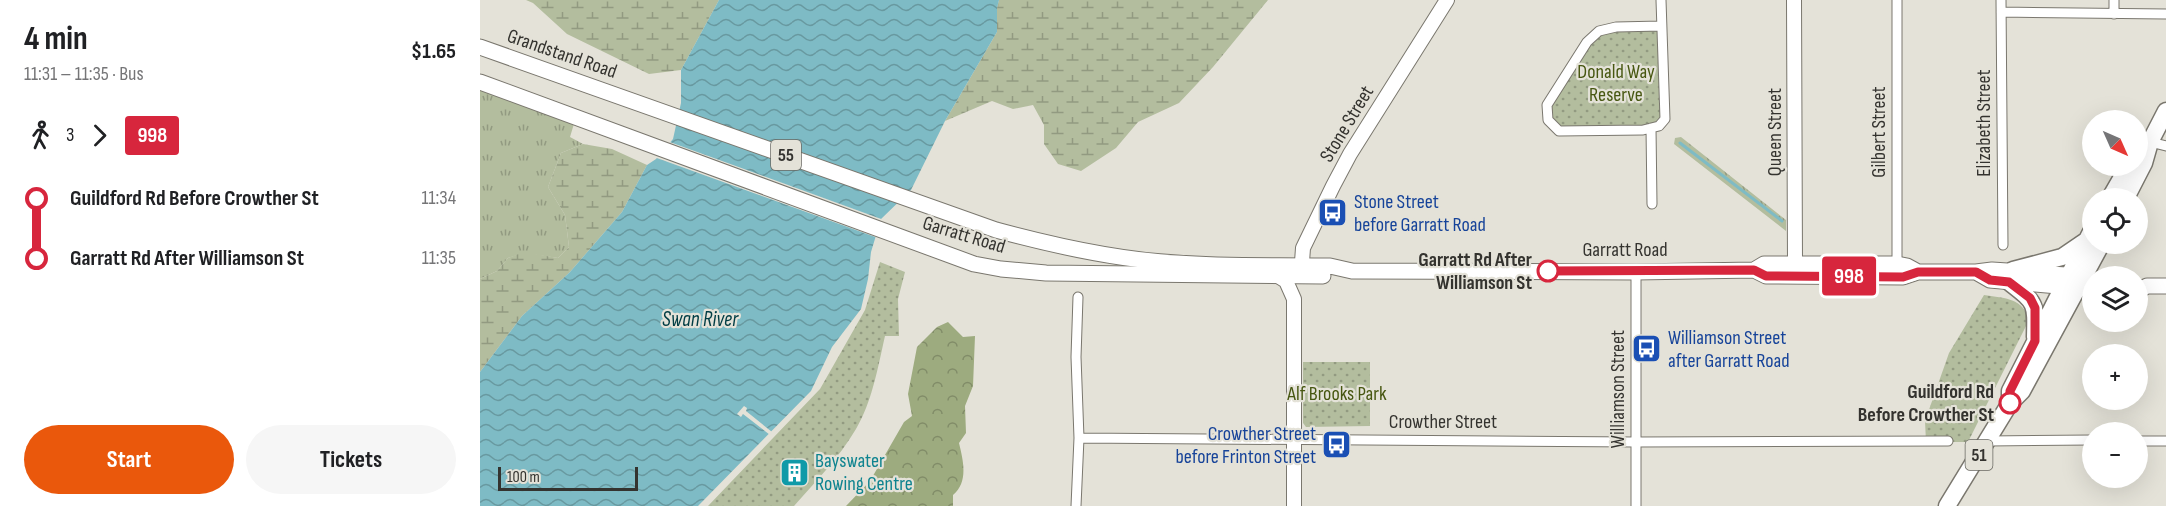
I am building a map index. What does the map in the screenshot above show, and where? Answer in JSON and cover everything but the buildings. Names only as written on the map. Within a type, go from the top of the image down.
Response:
[{"type":"highway","points":[[2131,188],[2166,111]]},
{"type":"highway","points":[[2035,341],[2036,315],[2033,303],[2011,276],[2062,257],[2082,244]]},
{"type":"highway","name":"51","points":[[1947,506],[2010,403],[2022,391],[2080,282],[2089,254]]},
{"type":"highway","name":"51","points":[[2010,403],[2010,391],[2035,341],[2080,282]]},
{"type":"main road","name":"Grandstand Road","points":[[480,47],[630,100]]},
{"type":"main road","name":"Garratt Road","points":[[480,82],[974,264],[1001,269],[1046,273],[1278,276],[1330,266],[1352,271],[1754,270],[1766,276],[1903,277],[1918,272],[1992,270],[2011,276],[2080,282]]},
{"type":"main road","name":"Garratt Road","points":[[630,100],[996,230],[1032,240],[1176,263],[1305,272]]},
{"type":"main road","name":"Garratt Road","points":[[1754,270],[1764,264],[1897,264],[1918,272]]},
{"type":"main road","points":[[2148,285],[2166,286]]},
{"type":"street","name":"Stone Street","points":[[1305,272],[1301,255],[1306,237],[1350,154],[1447,0]]},
{"type":"street","points":[[1661,0],[1665,120],[1659,126],[1643,130],[1559,131],[1548,120],[1547,105],[1587,42],[1599,31],[1616,27],[1661,26]]},
{"type":"street","name":"Queen Street","points":[[1794,0],[1795,264]]},
{"type":"street","name":"Gilbert Street","points":[[1897,0],[1897,264]]},
{"type":"street","name":"Elizabeth Street","points":[[2001,0],[2002,245]]},
{"type":"street","points":[[2114,0],[2114,14]]},
{"type":"street","points":[[2001,12],[2166,14]]},
{"type":"street","points":[[1651,128],[1652,204]]},
{"type":"street","points":[[1294,299],[1304,281],[1305,272]]},
{"type":"street","name":"Williamson Street","points":[[1636,272],[1636,506]]},
{"type":"street","points":[[1278,276],[1286,281],[1294,299],[1294,506]]},
{"type":"street","points":[[1077,506],[1078,297]]},
{"type":"street","name":"Crowther Street","points":[[1079,438],[1636,442],[1948,441]]},
{"type":"street","points":[[1988,441],[2082,440]]},
{"type":"street","points":[[2148,441],[2166,441]]},
{"type":"green space","points":[[526,0],[719,0],[681,70],[649,74],[567,34],[533,3]]},
{"type":"green space","points":[[999,0],[1268,0],[1213,67],[1179,103],[1138,122],[1116,148],[1081,171],[1058,164],[1044,144],[1044,125],[1033,105],[1013,109],[992,101],[945,121],[997,32]]},
{"type":"green space","name":"Donald Way Reserve","points":[[1659,23],[1665,119],[1659,126],[1559,131],[1547,105],[1587,42],[1616,27]]},
{"type":"green space","points":[[480,82],[576,117],[570,137],[583,144],[561,153],[548,187],[565,215],[569,247],[558,258],[524,253],[508,258],[497,271],[480,279]]},
{"type":"green space","points":[[1681,137],[1786,220],[1786,231],[1674,144],[1675,138]]},
{"type":"green space","points":[[583,144],[612,149],[647,165],[622,212],[570,272],[522,316],[480,372],[480,279],[497,271],[508,258],[524,252],[558,258],[569,247],[565,215],[548,187],[561,153]]},
{"type":"green space","points":[[880,262],[905,272],[898,299],[899,336],[885,336],[874,384],[862,419],[842,450],[794,506],[708,506],[820,389],[865,310]]},
{"type":"green space","points":[[1984,295],[2016,302],[2025,310],[2028,317],[2026,326],[1968,442],[1926,442],[1925,421],[1949,353]]},
{"type":"green space","points":[[948,322],[963,337],[975,336],[973,386],[965,406],[966,433],[959,443],[964,470],[961,484],[953,495],[953,506],[846,506],[870,481],[904,422],[912,416],[908,394],[917,347],[937,327]]},
{"type":"green space","name":"Alf Brooks Park","points":[[1303,362],[1370,362],[1370,426],[1306,427],[1303,423]]},
{"type":"water","name":"Swan River","points":[[719,0],[999,0],[997,32],[945,121],[911,190],[881,219],[871,252],[861,309],[832,347],[811,391],[698,506],[480,506],[480,372],[522,316],[570,272],[622,212],[647,165],[656,159],[673,139],[681,103],[681,70]]},
{"type":"pier","points":[[667,141],[884,220],[878,238],[654,157]]},
{"type":"pier","points":[[744,406],[747,408],[746,411],[772,432],[770,435],[743,414],[741,417],[737,414]]},
{"type":"waterway","points":[[1680,143],[1782,221]]},
{"type":"bus line","name":"998","points":[[1548,271],[1754,270],[1766,276],[1903,277],[1918,272],[1976,272],[1990,280],[2009,282],[2030,298],[2035,308],[2035,341],[2010,391],[2010,403]]},
{"type":"place","name":"Stone Street before Garratt Road","points":[[1333,213]]},
{"type":"place","name":"Garratt Rd After Williamson St","points":[[1548,271]]},
{"type":"place","name":"Williamson Street after Garratt Road","points":[[1647,349]]},
{"type":"place","name":"Guildford Rd Before Crowther St","points":[[2010,403]]},
{"type":"place","name":"Crowther Street before Frinton Street","points":[[1337,445]]},
{"type":"place","name":"Bayswater Rowing Centre","points":[[794,473]]}]
